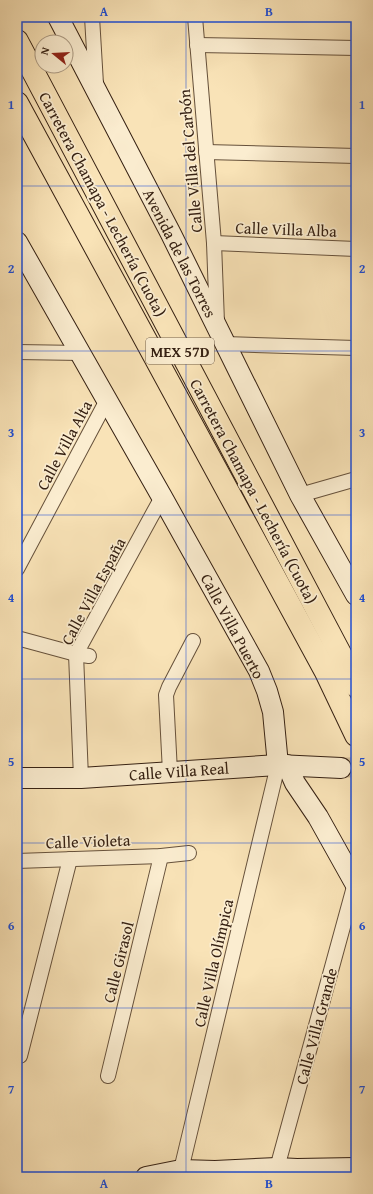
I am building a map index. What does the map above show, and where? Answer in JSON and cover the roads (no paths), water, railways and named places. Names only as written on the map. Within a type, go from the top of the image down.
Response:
[{"type":"highway","name":"Carretera Chamapa - Lechería (Cuota)","points":[[17,41],[356,686]]},
{"type":"highway","name":"Carretera Chamapa - Lechería (Cuota)","points":[[17,103],[322,665],[356,735]]},
{"type":"street","name":"Avenida de las Torres","points":[[58,17],[96,93],[171,234],[300,495],[354,587]]},
{"type":"street","points":[[92,17],[96,93]]},
{"type":"street","name":"Calle Villa del Carbón","points":[[195,17],[221,336]]},
{"type":"street","points":[[197,45],[356,48]]},
{"type":"street","points":[[206,152],[356,156]]},
{"type":"street","name":"Calle Villa Puerto","points":[[17,242],[81,353],[259,671],[273,712],[282,765]]},
{"type":"street","name":"Calle Villa Alba","points":[[214,243],[356,249]]},
{"type":"street","points":[[221,336],[356,348]]},
{"type":"street","points":[[18,355],[81,353]]},
{"type":"street","name":"Calle Villa Alta","points":[[17,569],[107,400]]},
{"type":"street","points":[[300,495],[356,479]]},
{"type":"street","name":"Calle Villa España","points":[[81,778],[83,655],[162,497]]},
{"type":"street","points":[[17,638],[83,655]]},
{"type":"street","points":[[170,772],[166,695],[169,686],[193,641]]},
{"type":"street","name":"Calle Villa Real","points":[[17,778],[81,778],[282,765],[341,768]]},
{"type":"street","name":"Calle Villa Grande","points":[[282,765],[318,817],[356,884],[290,1172]]},
{"type":"street","name":"Calle Villa Olímpica","points":[[181,1170],[282,765]]},
{"type":"street","name":"Calle Violeta","points":[[17,861],[161,856],[189,853]]},
{"type":"street","name":"Calle Girasol","points":[[108,1076],[161,856]]},
{"type":"street","points":[[20,1056],[70,859]]},
{"type":"street","points":[[146,1177],[181,1170],[216,1174],[356,1168]]},
{"type":"tunnel","points":[[341,768],[356,767]]}]
